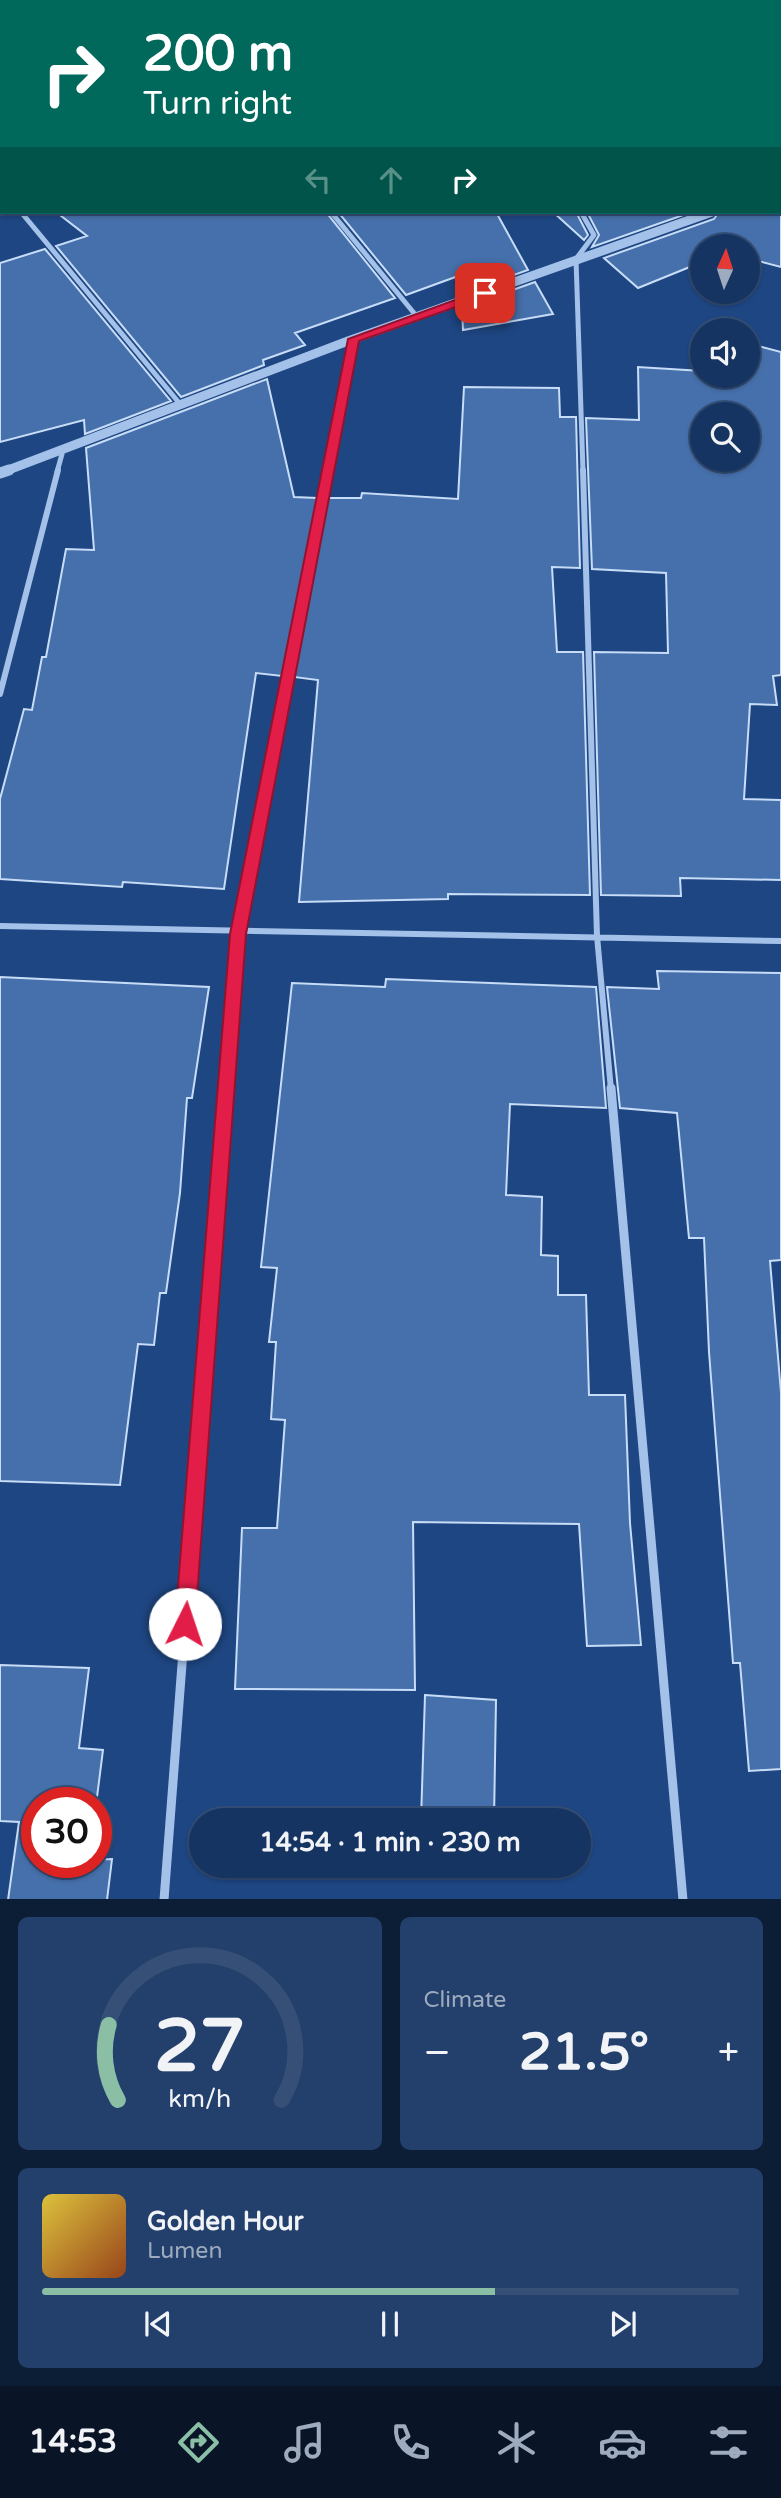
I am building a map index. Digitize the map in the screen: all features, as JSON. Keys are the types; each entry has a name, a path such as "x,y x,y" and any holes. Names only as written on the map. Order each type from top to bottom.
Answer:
{"street":[{"path":"24,214 180,404"},
{"path":"333,214 418,318"},
{"path":"582,214 594,235 576,259 597,936 683,1899"},
{"path":"0,473 62,454 180,404 354,339 706,214"},
{"path":"164,1899 238,934 354,339"},
{"path":"0,694 62,454"},
{"path":"0,926 238,934 597,936 781,941"}],"building":[{"path":"59,214 328,214 395,298 295,333 305,345 263,360 264,365 181,397 56,246 87,236"},
{"path":"340,214 497,214 528,270 462,293 461,275 406,295"},
{"path":"555,214 577,214 588,235 584,240"},
{"path":"588,214 686,214 592,247 599,235"},
{"path":"718,214 781,214 781,267 760,261 760,234 690,234 690,267 638,288 604,258 714,219"},
{"path":"45,249 171,401 85,434 84,420 0,442 0,263"},
{"path":"535,282 553,314 463,330 462,308"},
{"path":"760,346 781,352 781,675 773,676 777,705 750,704 744,799 781,800 781,880 680,878 681,896 601,895 594,652 668,653 666,573 592,569 586,418 639,420 638,367 690,370 690,388 760,388"},
{"path":"267,379 294,497 317,498 282,676 256,673 224,889 123,882 122,887 0,879 0,799 24,709 32,710 42,657 46,657 66,549 94,550 86,448"},
{"path":"464,387 559,388 560,417 576,417 580,568 552,567 557,652 583,652 590,895 448,894 448,899 299,902 318,680 294,677 328,498 361,498 362,493 458,499"},
{"path":"657,971 781,973 781,1260 770,1261 781,1393 781,1769 749,1771 740,1663 733,1663 709,1352 704,1238 689,1238 677,1113 620,1108 607,987 659,989"},
{"path":"0,977 209,987 192,1098 187,1098 180,1193 166,1293 160,1293 154,1345 138,1344 120,1485 0,1481"},
{"path":"386,979 596,987 606,1108 510,1104 506,1195 542,1197 541,1255 558,1256 558,1295 586,1295 589,1395 625,1395 630,1523 641,1645 587,1646 579,1524 413,1522 415,1690 235,1689 242,1528 277,1528 285,1420 271,1419 276,1342 269,1342 277,1268 261,1267 292,983 385,987"},
{"path":"0,1665 89,1668 79,1748 103,1750 98,1787 21,1787 21,1878 110,1878 107,1899 8,1899 19,1822 0,1821"},
{"path":"425,1695 496,1700 494,1808 421,1808"}],"route":[{"path":"185,1624 238,934 354,339 485,293"}]}
